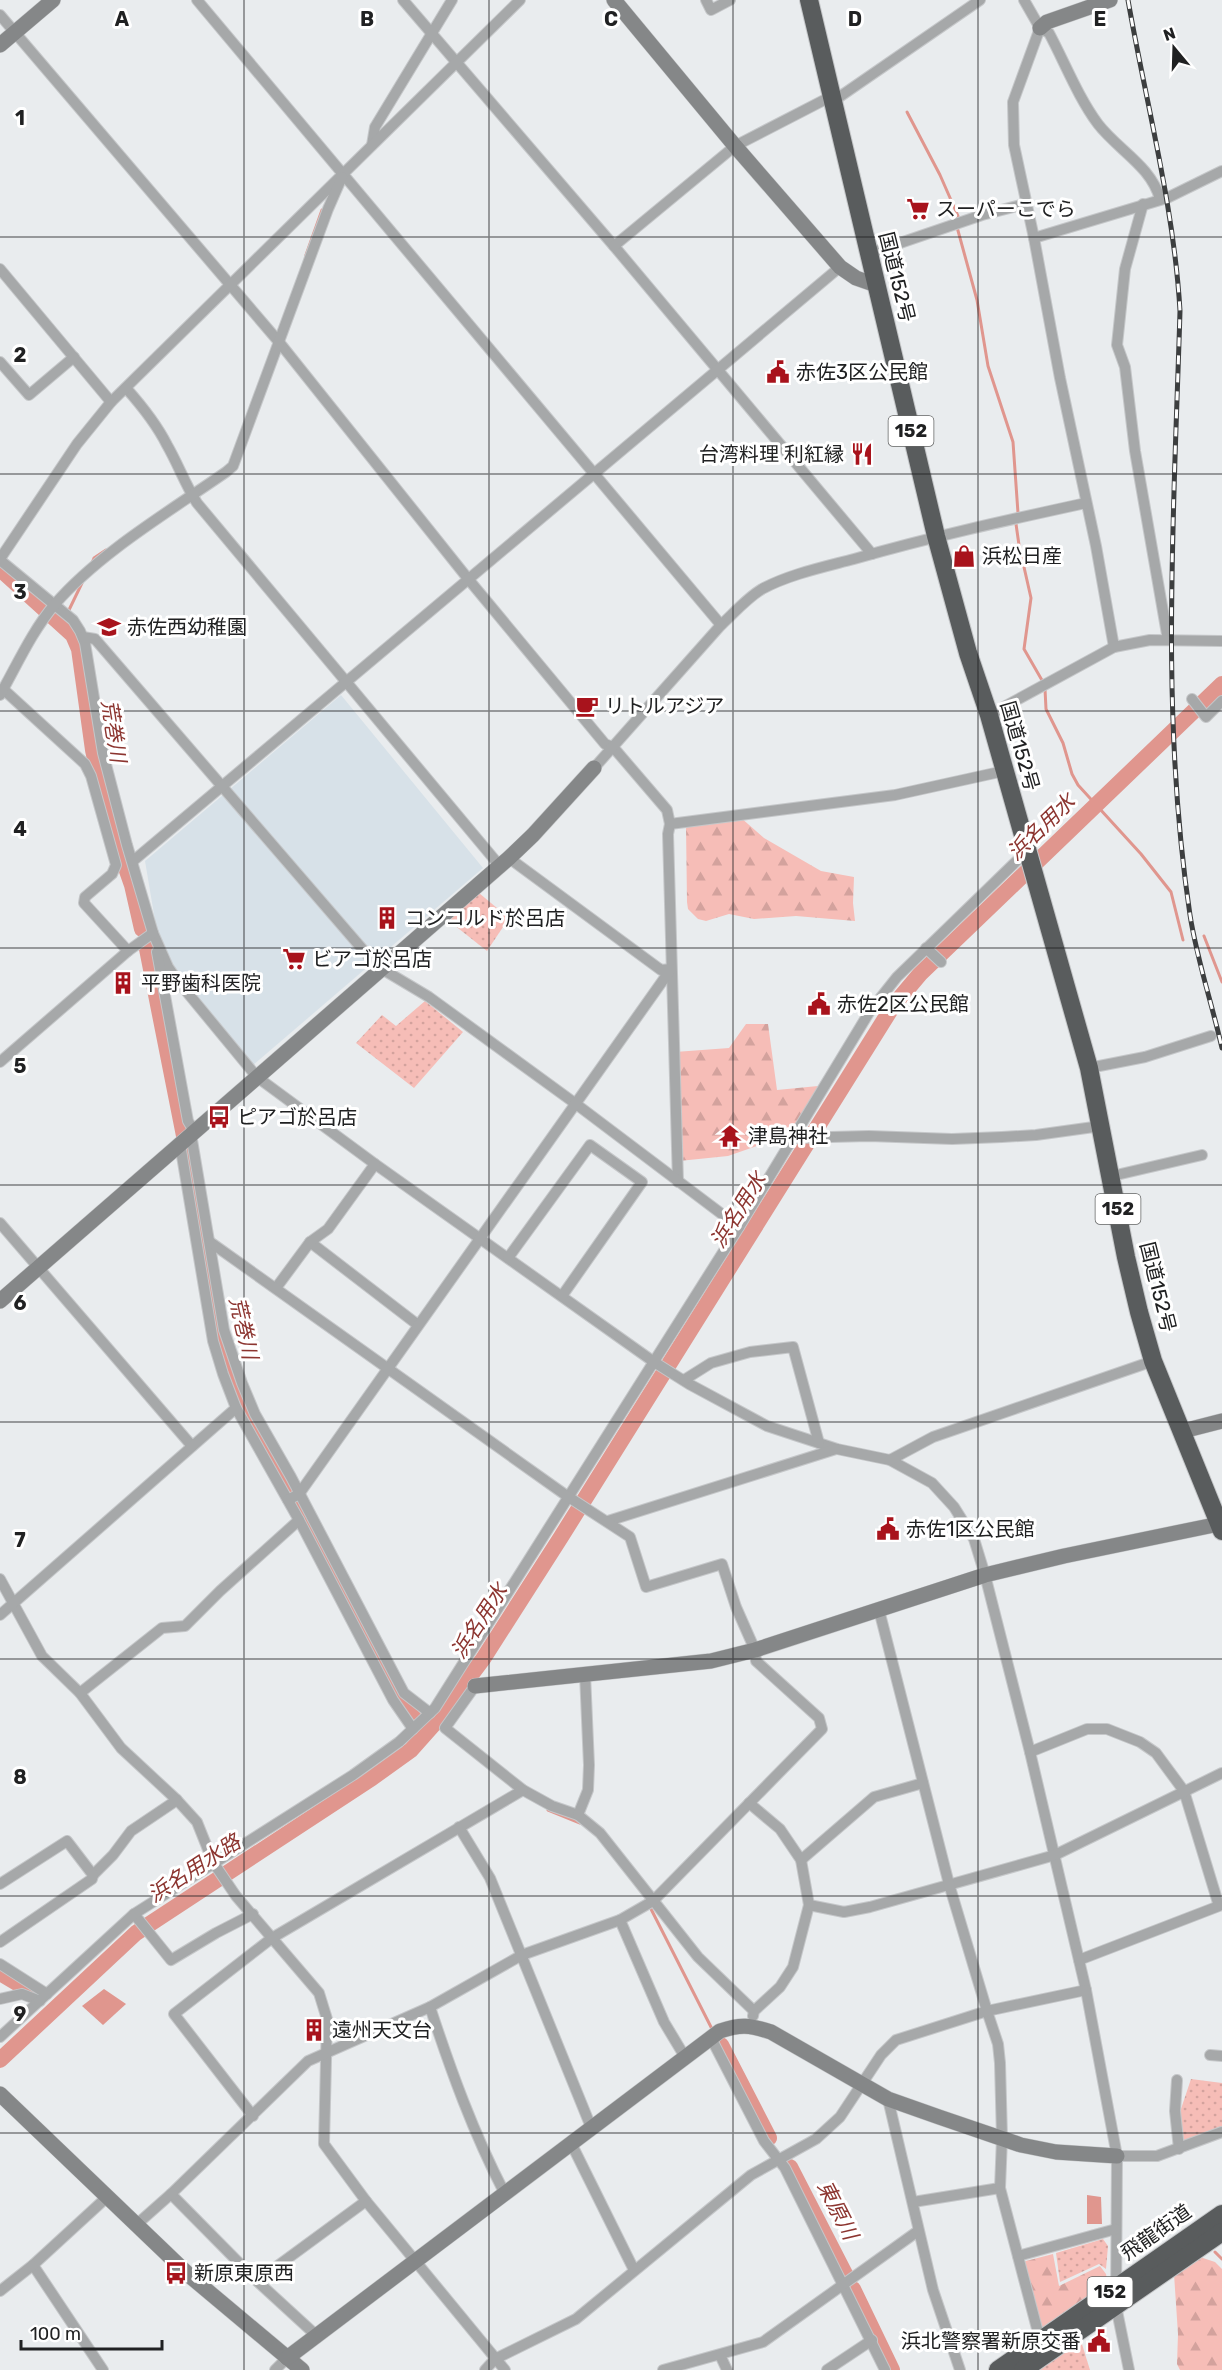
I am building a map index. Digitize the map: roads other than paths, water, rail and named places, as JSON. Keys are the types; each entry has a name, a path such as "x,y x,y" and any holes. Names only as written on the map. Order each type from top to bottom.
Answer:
{"highway":[{"name":"国道152号","path":"808,0 936,537 1089,1068 1112,1176 1126,1257 1153,1361 1221,1528"},
{"name":"飛龍街道","path":"1023,2370 1222,2214"},
{"name":"飛龍街道","path":"998,2370 1040,2340 1222,2232"}],"street":[{"path":"0,45 53,0"},
{"path":"197,0 721,625"},
{"path":"403,0 719,370 872,554"},
{"path":"372,145 375,127 452,0"},
{"path":"520,0 111,402 76,444 0,560 72,620 83,637 103,753 155,938 168,968 257,1077 375,1164 689,1384 767,1426 837,1449 890,1460 932,1483 954,1507 974,1539 1030,1752 1080,1960 1117,2156 1115,2297 1129,2370"},
{"path":"614,0 735,146 840,267 856,278 876,285"},
{"path":"706,0 711,10 730,0"},
{"path":"614,246 735,146 828,98 832,102 980,0"},
{"path":"1024,0 1040,28 1049,33 1086,105 1099,125 1156,185 1160,199"},
{"path":"1110,0 1047,22 1040,28 1011,111 1014,145 1025,204 1034,238 1059,378 1096,546 1114,647"},
{"path":"0,15 279,342 469,580 605,744 613,747 667,810 670,824 668,834 671,969 678,1182"},
{"path":"1034,238 1167,198 1222,171"},
{"path":"128,951 84,903 85,897 112,874 116,865 91,776 79,758 2,692 30,640 54,605 89,569 226,472 237,458 343,173"},
{"path":"868,254 982,215 1025,204"},
{"path":"1143,204 1125,269 1117,345 1125,367 1136,451 1168,640"},
{"path":"133,861 840,267"},
{"path":"0,269 111,402"},
{"path":"0,362 29,395 74,357"},
{"path":"126,388 145,409 167,444 192,496 347,683 504,862 661,970 671,969"},
{"path":"0,1301 533,835 721,625 762,589 795,576 936,537 1086,503"},
{"path":"83,637 95,639 377,966 429,997 739,1227"},
{"path":"989,715 1114,647 1150,640 1222,641"},
{"path":"1192,699 1206,717 1222,701"},
{"path":"670,824 895,795 1004,771"},
{"path":"0,2037 137,1918 215,1864 353,1775 399,1742 430,1713 570,1498 739,1227 798,1138 870,1011 897,977 928,951 1028,855"},
{"path":"0,1044 4,1058 128,951 155,938"},
{"path":"155,938 188,1121 187,1138 213,1341 223,1374 236,1408 292,1497 404,1693 430,1713"},
{"path":"928,951 941,962"},
{"path":"292,1497 482,1239 671,969"},
{"path":"1089,1068 1144,1057 1211,1036"},
{"path":"798,1138 1002,1137 1101,1126"},
{"path":"187,1138 210,1242 224,1330 242,1383 292,1497 299,1520 393,1700 413,1729"},
{"path":"508,1258 590,1145 642,1182 562,1296"},
{"path":"1112,1176 1202,1155"},
{"path":"276,1288 309,1242 328,1229 375,1164"},
{"path":"0,1223 192,1446"},
{"path":"136,2225 253,2116 308,2061 430,2007 522,1955 620,1920 653,1901 822,1729 819,1719 756,1661 755,1650 739,1615 722,1564 646,1587 630,1537 570,1498 210,1242"},
{"path":"309,1242 418,1325"},
{"path":"684,1380 711,1363 750,1352 793,1347 819,1443"},
{"path":"890,1460 933,1437 1153,1361"},
{"path":"0,1615 236,1408"},
{"path":"1183,1431 1222,1421"},
{"path":"608,1521 837,1449"},
{"path":"80,1693 162,1628 185,1626 299,1520"},
{"path":"448,1687 494,1685 711,1661 755,1650 985,1575 1064,1556 1221,1528"},
{"path":"0,1579 42,1656 80,1693 121,1748 177,1800 197,1822 215,1864 227,1883 319,1993 327,2019 324,2144 366,2201 505,2370"},
{"path":"879,1610 949,1884 998,2044 1002,2138 1000,2188 1040,2340"},
{"path":"578,1815 588,1790 585,1674"},
{"path":"475,1686 445,1728 523,1790 552,1806 578,1815 600,1833 698,1957 752,2018 771,2032 888,2099 1021,2145 1056,2152 1157,2156 1222,2132"},
{"path":"1030,1752 1087,1728 1107,1728 1140,1742 1156,1753 1184,1791 1219,1906 1080,1960"},
{"path":"809,1905 844,1912 1055,1855 1222,1773"},
{"path":"801,1860 874,1797 922,1783"},
{"path":"253,2116 174,2014 272,1938 523,1790"},
{"path":"0,1942 92,1879 131,1831 177,1800"},
{"path":"275,2370 287,2358 318,2337 504,2192 720,2031 752,2018 780,1987 793,1967 809,1905 801,1860 780,1829 749,1803"},
{"path":"459,1827 490,1878 591,2127"},
{"path":"0,1884 67,1841 93,1875"},
{"path":"137,1918 171,1960 253,1914"},
{"path":"620,1920 664,2022 685,2057"},
{"path":"0,1964 44,1998"},
{"path":"485,2370 495,2359 576,2319 735,2187 816,2139 840,2117 881,2055 896,2040 987,2011 1086,1990"},
{"path":"0,1999 22,1994 44,1998"},
{"path":"430,2007 460,2096 481,2148 504,2192"},
{"path":"711,2038 764,2141 779,2159 844,2284 885,2370"},
{"path":"1210,2055 1222,2056"},
{"path":"1178,2080 1175,2111 1179,2149"},
{"path":"0,2094 191,2277 302,2370"},
{"path":"888,2099 933,2290 960,2370"},
{"path":"571,2143 634,2270"},
{"path":"913,2202 1000,2188"},
{"path":"171,2193 257,2281 318,2337"},
{"path":"0,2291 33,2265 106,2198"},
{"path":"257,2281 366,2201"},
{"path":"1018,2256 1116,2229"},
{"path":"663,2370 763,2342 918,2231"},
{"path":"33,2265 103,2370"},
{"path":"827,2370 872,2340"},
{"path":"720,2355 727,2370"}],"waterway":[{"path":"907,112 940,175 958,216 957,221"},
{"path":"306,255 322,210"},
{"path":"957,227 977,300 988,366 1013,442 1018,513"},
{"path":"1016,524 1031,598 1024,649 1043,682"},
{"path":"92,563 94,558 106,550"},
{"name":"荒巻川","path":"0,569 73,635 79,649 93,750 107,814 132,885 142,929"},
{"path":"68,612 82,583"},
{"name":"荒巻川","path":"62,624 65,618"},
{"name":"浜名用水","path":"0,2060 136,1933 372,1778 411,1750 435,1723 483,1659 561,1537 893,1006 920,974 1222,684"},
{"path":"1045,689 1046,709 1063,743 1072,774 1078,785 1141,854 1171,892 1183,940"},
{"path":"1204,936 1222,982"},
{"name":"荒巻川","path":"146,944 225,1362 253,1421 369,1640 397,1699 415,1719"},
{"path":"435,1723 443,1730"},
{"path":"548,1810 580,1823"},
{"path":"651,1909 712,2029"},
{"path":"0,1973 39,1996"},
{"name":"東原川","path":"721,2045 769,2138"},
{"name":"東原川","path":"790,2167 845,2274"},
{"path":"1215,2252 1222,2259"},
{"name":"東原川","path":"853,2289 892,2370"}],"railway":[{"path":"1128,0 1166,194 1177,272 1180,311 1171,613 1175,765 1190,915 1222,1048"}],"place":[{"name":"スーパーこでら","path":"918,209"},
{"name":"赤佐3区公民館","path":"778,372"},
{"name":"台湾料理 利紅縁","path":"862,454"},
{"name":"浜松日産","path":"964,556"},
{"name":"赤佐西幼稚園","path":"109,627"},
{"name":"リトルアジア","path":"587,706"},
{"name":"コンコルド於呂店","path":"387,918"},
{"name":"ビアゴ於呂店","path":"294,959"},
{"name":"平野歯科医院","path":"123,983"},
{"name":"赤佐2区公民館","path":"819,1004"},
{"name":"ピアゴ於呂店","path":"219,1117"},
{"name":"津島神社","path":"730,1136"},
{"name":"赤佐1区公民館","path":"888,1529"},
{"name":"遠州天文台","path":"314,2030"},
{"name":"新原東原西","path":"176,2273"},
{"name":"浜北警察署新原交番","path":"1099,2341"}],"water label":[{"name":"浜名用水路","path":"194,1868"}]}
